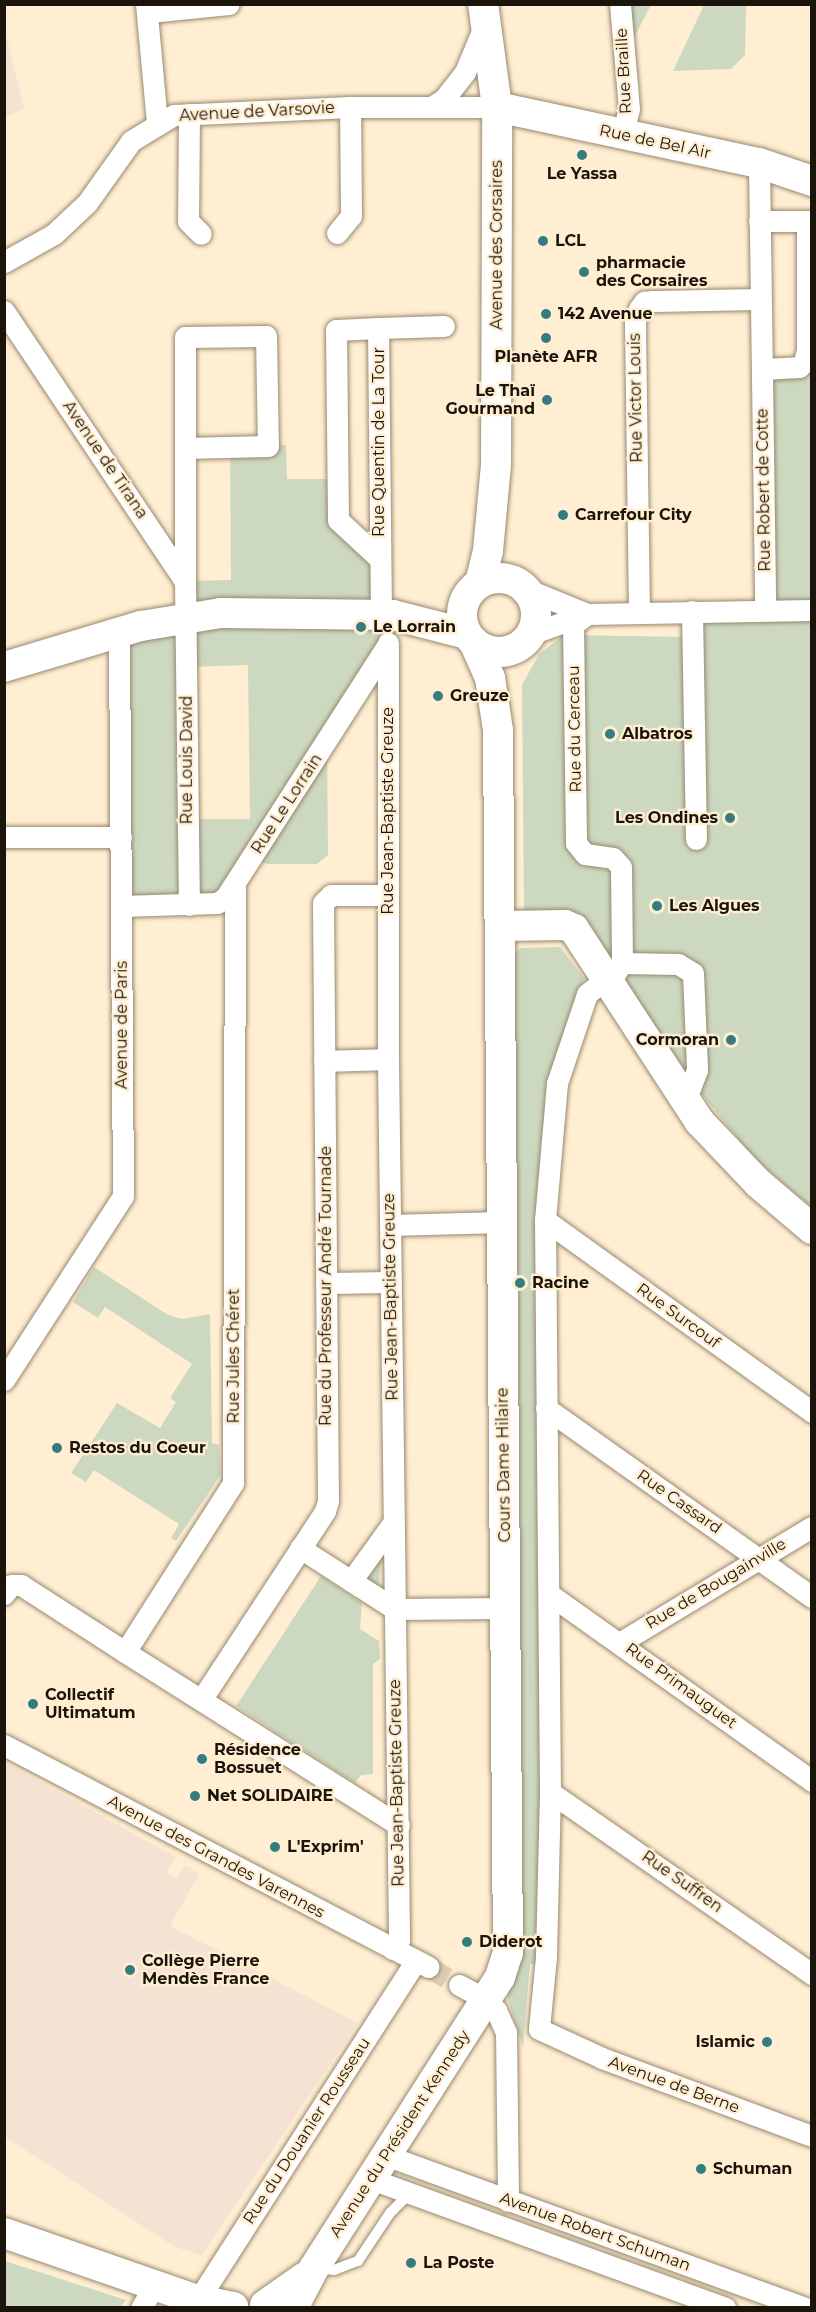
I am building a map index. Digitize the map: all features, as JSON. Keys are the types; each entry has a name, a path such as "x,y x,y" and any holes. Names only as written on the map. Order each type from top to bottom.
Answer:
{"street":[{"path":"157,122 147,8 229,4"},
{"name":"Rue Braille","path":"620,4 629,109 622,136"},
{"path":"433,106 449,94 465,72 484,14"},
{"name":"Avenue des Corsaires","path":"484,14 497,108 496,487 503,553 522,586"},
{"path":"337,233 351,216 350,107"},
{"name":"Avenue de Varsovie","path":"4,262 54,234 87,203 131,141 157,122 189,114 350,107 497,108"},
{"name":"Rue de Bel Air","path":"497,108 759,163 812,181"},
{"path":"189,114 188,221 201,234"},
{"name":"Rue Robert de Cotte","path":"759,163 765,610"},
{"path":"759,221 809,221 807,350 804,362 799,367 763,369"},
{"name":"Rue Victor Louis","path":"639,612 635,321 639,309 644,303 653,301 760,299"},
{"name":"Avenue de Tirana","path":"4,311 185,581"},
{"path":"378,328 444,326"},
{"name":"Rue Quentin de La Tour","path":"380,559 338,520 336,330 378,328 380,559 387,624"},
{"path":"185,448 268,446 266,336 185,337 185,448 185,581 186,616"},
{"name":"Avenue des Corsaires","path":"474,588 496,487"},
{"path":"387,624 496,577 587,614"},
{"path":"498,730 506,677 512,658 526,639 535,606 522,586"},
{"path":"474,588 461,614 490,678 498,730 502,926 565,925 574,929 612,975 681,1095 715,1141 812,1229"},
{"path":"4,667 186,616 248,612 387,624 470,638 503,652 526,639 587,614 812,610"},
{"path":"692,611 696,839"},
{"name":"Rue du Cerceau","path":"587,614 573,625 579,851 613,858 621,867 612,975"},
{"name":"Rue Louis David","path":"186,616 189,905"},
{"name":"Rue Le Lorrain","path":"121,906 217,903 235,884 387,624"},
{"name":"Rue Jean-Baptiste Greuze","path":"387,624 390,1282 399,1825 399,1940 392,1949"},
{"name":"Avenue de Paris","path":"4,1380 123,1196 119,634"},
{"path":"4,837 121,837"},
{"name":"Rue Jules Chéret","path":"125,1652 233,1483 235,884"},
{"name":"Rue du Professeur André Tournade","path":"201,1700 328,1501 324,899 332,895 388,895"},
{"name":"Cours Dame Hilaire","path":"485,1999 500,1977 508,1953 502,926"},
{"path":"550,1792 545,1220 557,1083 587,994 612,975 678,964 693,973 697,1070 690,1088 681,1095"},
{"path":"324,1061 388,1059"},
{"name":"Rue Surcouf","path":"545,1220 812,1412"},
{"path":"390,1225 502,1222"},
{"path":"326,1283 390,1282"},
{"name":"Rue Cassard","path":"546,1408 812,1597"},
{"path":"351,1581 393,1523"},
{"name":"Rue de Bougainville","path":"621,1642 757,1558 812,1527"},
{"path":"300,1548 395,1609 506,1608"},
{"path":"4,1594 10,1585 21,1585 399,1825"},
{"name":"Rue Primauguet","path":"549,1594 621,1642 812,1781"},
{"name":"Avenue des Grandes Varennes","path":"4,1745 422,1964"},
{"name":"Rue Suffren","path":"550,1792 812,1974"},
{"name":"Avenue de Berne","path":"550,1792 547,1946 539,2029 602,2058 812,2136"},
{"name":"Rue du Douanier Rousseau","path":"218,2305 422,1964"},
{"path":"459,1985 485,1999 506,2032 509,2056 508,2201"},
{"name":"Avenue du Président Kennedy","path":"276,2307 314,2268 485,1999"},
{"name":"Avenue Robert Schuman","path":"378,2167 410,2193 725,2307"},
{"name":"Avenue Robert Schuman","path":"378,2167 508,2201 805,2307"},
{"path":"4,2234 148,2296 218,2305 249,2300 276,2307"}],"lane":[{"path":"314,2268 334,2270 358,2260 390,2213 410,2193"}],"shaded area":[{"path":"4,26 24,108 5,118 4,118"},
{"name":"Collège Pierre Mendès France","path":"4,1762 176,1857 166,1872 176,1879 186,1865 199,1874 170,1926 358,2023 202,2255 175,2247 5,2137"}],"green space":[{"path":"620,5 651,5 625,55"},
{"path":"704,5 746,5 745,55 731,69 673,71"},
{"path":"811,247 811,1207 752,1156 666,1050 591,926 583,920 524,911 522,685 539,654 564,635 692,637 692,622 763,622 763,369 799,367"},
{"path":"286,445 287,479 337,479 338,520 380,559 393,630 327,744 328,855 317,864 267,864 251,858 225,898 121,906 119,634 186,616 185,581 231,580 230,447","holes":["248,665 250,819 188,819 187,667"]},
{"path":"560,947 584,978 548,1089 544,1913 537,1964 530,1964 523,2047 508,2000 514,954 520,948"},
{"path":"94,1267 168,1315 182,1319 210,1314 212,1443 219,1445 220,1476 176,1541 171,1538 179,1524 94,1470 86,1482 71,1473 117,1403 160,1428 176,1402 170,1398 192,1364 105,1307 98,1318 73,1302"},
{"path":"376,1558 381,1561 378,1589 363,1580"},
{"path":"321,1576 362,1603 360,1629 379,1641 380,1659 373,1664 373,1774 361,1775 355,1783 236,1706"},
{"path":"5,2261 126,2300 121,2307 5,2307"}],"tunnel":[{"path":"429,1967 459,1985"}],"place":[{"name":"Le Yassa","path":"582,155"},
{"name":"LCL","path":"543,241"},
{"name":"pharmacie des Corsaires","path":"584,272"},
{"name":"142 Avenue","path":"546,314"},
{"name":"Planète AFR","path":"546,338"},
{"name":"Le Thaï Gourmand","path":"547,400"},
{"name":"Carrefour City","path":"563,515"},
{"name":"Le Lorrain","path":"361,627"},
{"name":"Greuze","path":"438,696"},
{"name":"Albatros","path":"610,734"},
{"name":"Les Ondines","path":"730,818"},
{"name":"Les Algues","path":"657,906"},
{"name":"Cormoran","path":"731,1040"},
{"name":"Racine","path":"520,1283"},
{"name":"Restos du Coeur","path":"57,1448"},
{"name":"Collectif Ultimatum","path":"33,1704"},
{"name":"Résidence Bossuet","path":"202,1759"},
{"name":"Net SOLIDAIRE","path":"195,1796"},
{"name":"L'Exprim'","path":"275,1847"},
{"name":"Diderot","path":"467,1942"},
{"name":"Collège Pierre Mendès France","path":"130,1970"},
{"name":"Islamic","path":"767,2042"},
{"name":"Schuman","path":"701,2169"},
{"name":"La Poste","path":"411,2263"}]}
